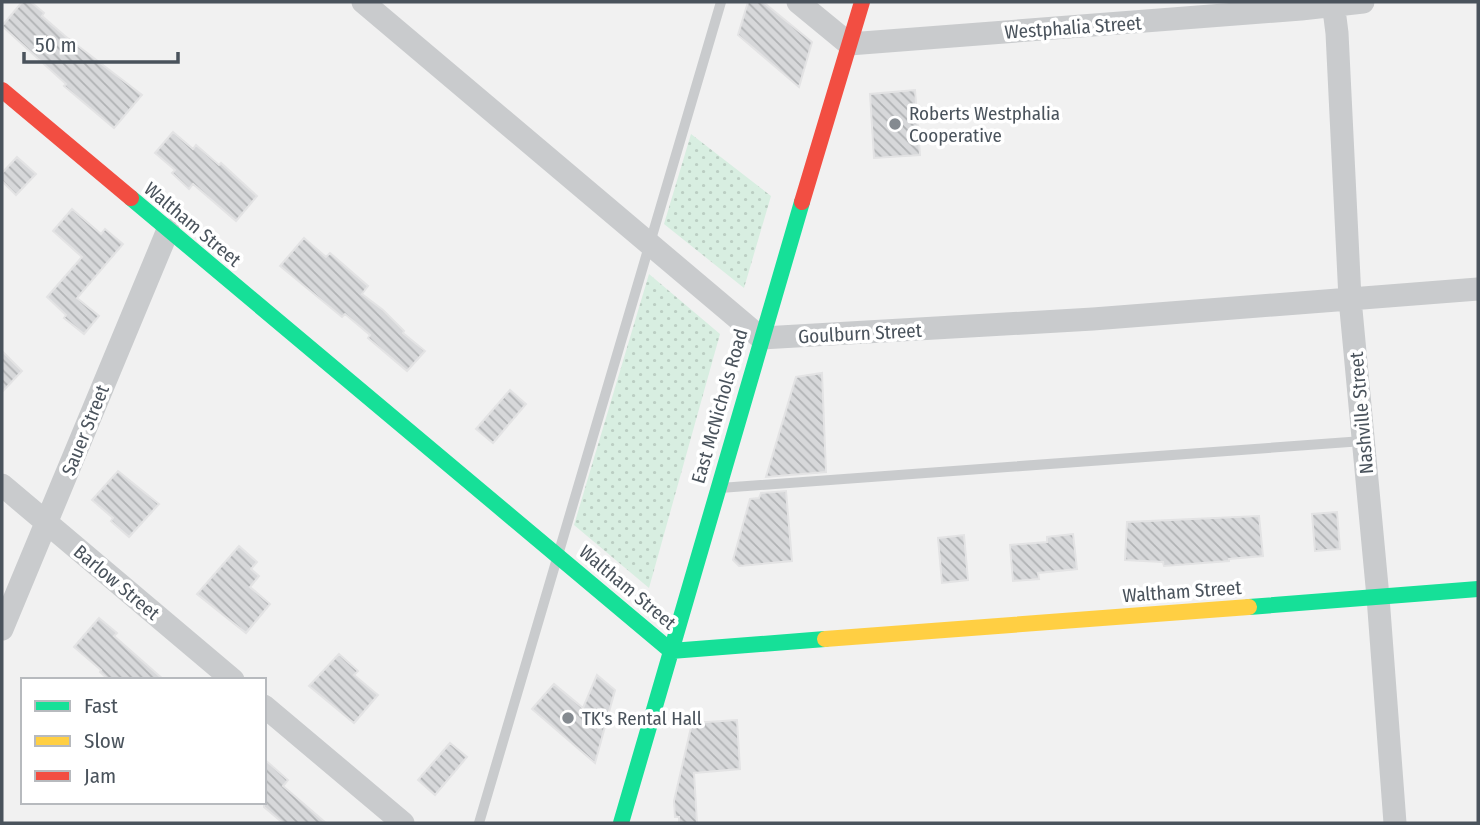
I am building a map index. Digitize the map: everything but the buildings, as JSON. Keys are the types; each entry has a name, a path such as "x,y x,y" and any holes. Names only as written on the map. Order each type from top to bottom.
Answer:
{"street":[{"path":"363,2 761,338"},
{"path":"798,2 849,44"},
{"name":"East McNichols Road","path":"621,823 761,338 862,2"},
{"name":"Westphalia Street","path":"849,44 1363,2"},
{"name":"Nashville Street","path":"1334,4 1350,299 1378,597 1395,823"},
{"name":"Waltham Street","path":"2,90 671,651 1478,589"},
{"name":"Sauer Street","path":"2,629 168,230"},
{"name":"Goulburn Street","path":"761,338 1093,319 1478,289"},
{"name":"Barlow Street","path":"2,485 231,678"},
{"path":"266,708 403,823"}],"lane":[{"path":"479,823 720,2"},
{"path":"718,488 1363,441"}],"green space":[{"path":"691,134 771,196 744,288 664,224"},
{"path":"649,274 720,334 649,588 574,525"}],"traffic: fast":[{"path":"131,198 671,651 825,639"},
{"path":"621,823 802,202"},
{"path":"1249,607 1478,589"}],"traffic: slow":[{"path":"825,639 1249,607"}],"traffic: jam":[{"path":"802,202 862,2"},
{"path":"2,90 131,198"}],"place":[{"name":"Roberts Westphalia Cooperative","path":"895,124"},
{"name":"TK's Rental Hall","path":"568,718"}]}
